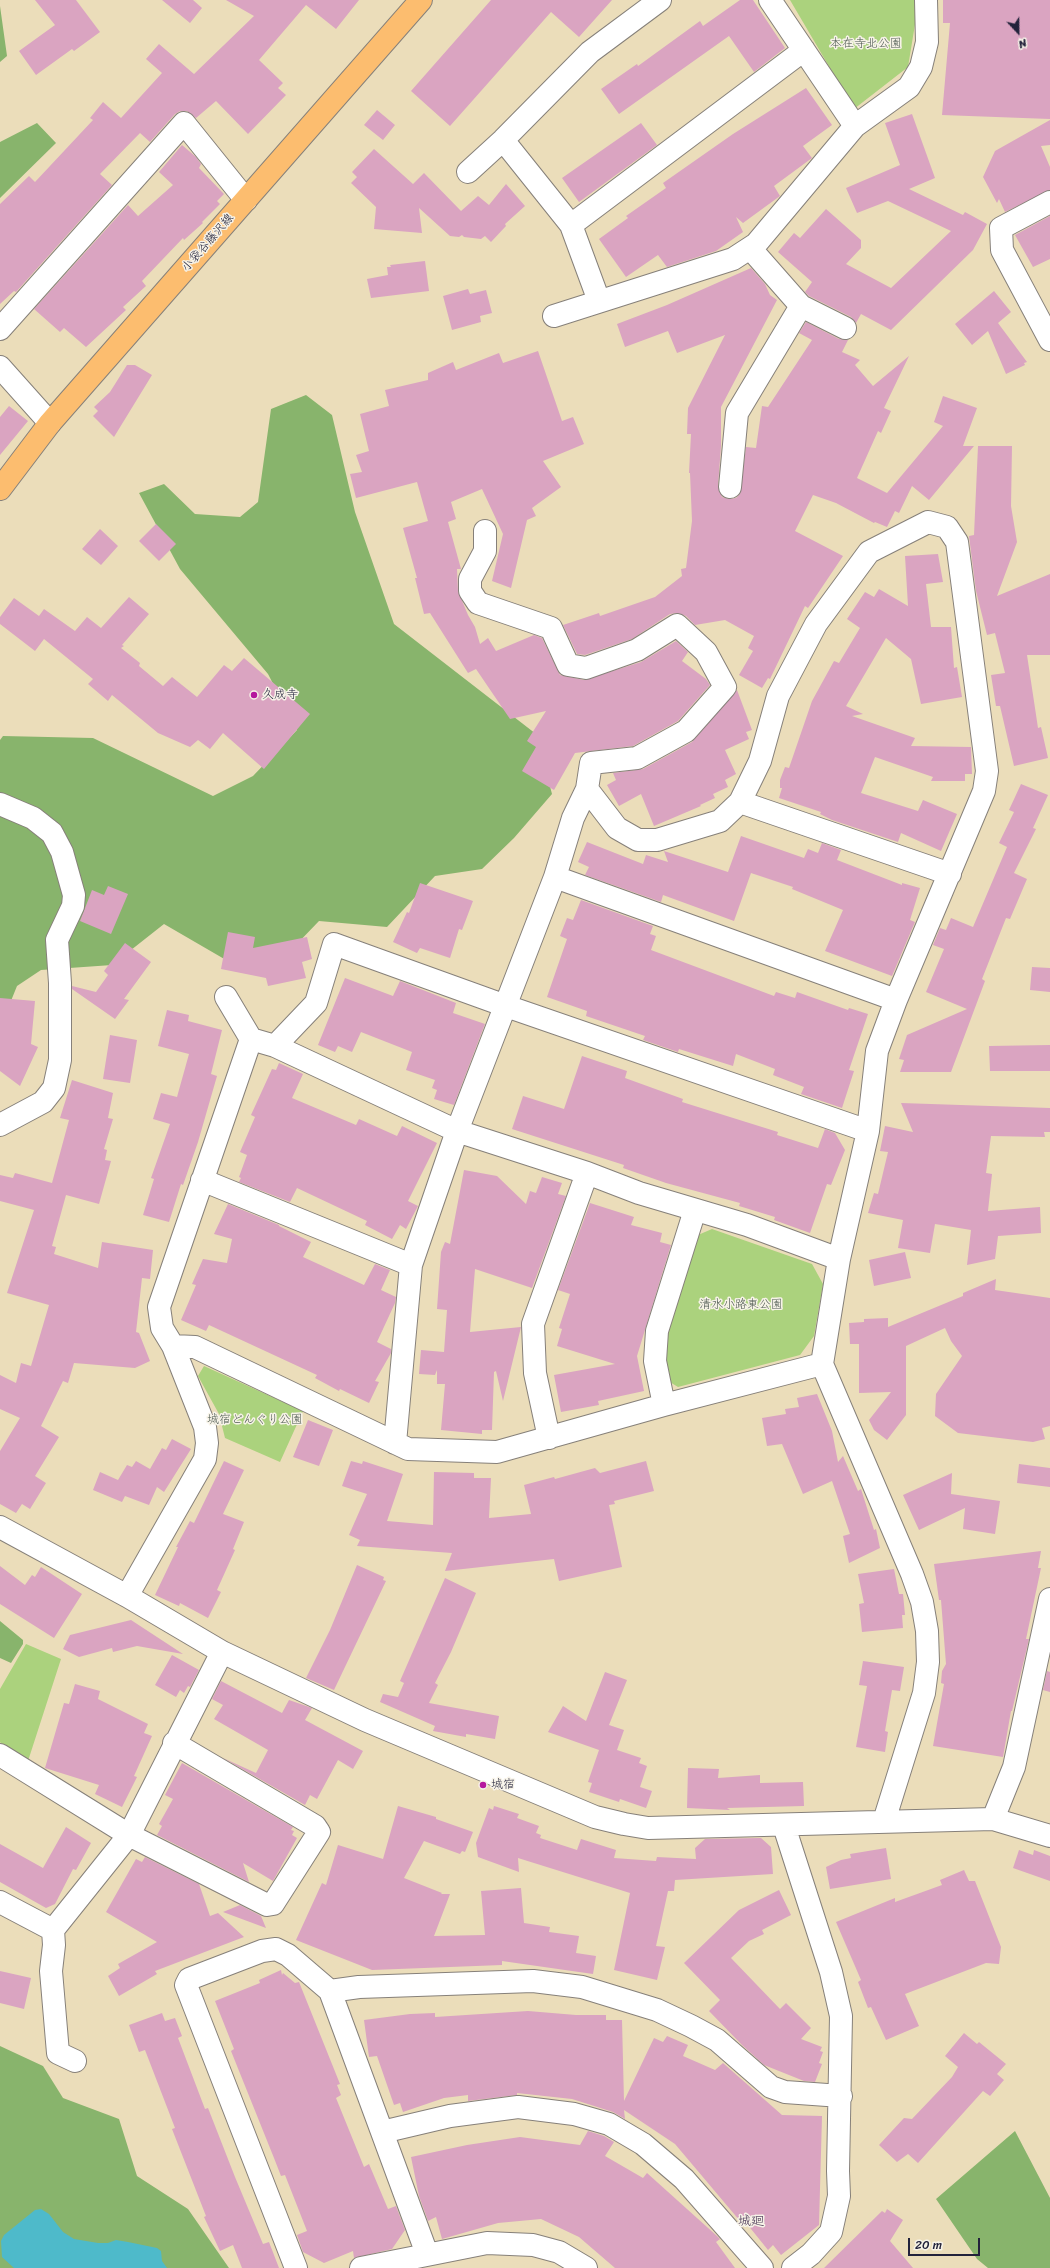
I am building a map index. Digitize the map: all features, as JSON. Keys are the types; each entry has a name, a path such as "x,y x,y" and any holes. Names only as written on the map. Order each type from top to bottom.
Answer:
{"main road":[{"name":"小袋谷藤沢線","path":"0,489 50,423 421,0"}],"street":[{"path":"468,172 590,52 660,0"},
{"path":"770,0 855,126"},
{"path":"554,316 733,259 756,244 855,126 908,87 922,68 927,42 926,0"},
{"path":"571,225 804,50"},
{"path":"0,329 184,123 246,200"},
{"path":"502,140 571,225 598,301"},
{"path":"1050,202 1001,228 1002,250 1050,340"},
{"path":"750,248 801,306 845,328"},
{"path":"730,487 737,413 801,306"},
{"path":"0,367 50,423"},
{"path":"587,789 617,828 638,840 657,840 720,821 740,802 760,761 781,690 816,624 869,552 928,522 947,528 957,542 987,771 984,791 896,1000 877,1051 868,1131 839,1259 822,1364 912,1574 922,1602 927,1632 928,1662 924,1694 884,1821"},
{"path":"395,1443 410,1265 457,1131 555,877 574,818 587,789 591,763 637,758 686,731 725,686 706,652 677,625 637,650 586,668 568,665 552,628 478,603 470,590 470,579 485,551 485,531"},
{"path":"740,802 950,874"},
{"path":"0,804 33,818 52,833 62,852 74,895 73,906 57,940 60,983 60,1060 54,1088 43,1102 0,1125"},
{"path":"555,877 896,1000"},
{"path":"275,1046 316,1002 334,944 506,1006 868,1131"},
{"path":"226,997 251,1039 275,1046 457,1131 587,1173 639,1193 747,1225 839,1259"},
{"path":"127,1596 205,1459 207,1443 205,1427 173,1346 162,1328 159,1307 251,1039"},
{"path":"549,1438 534,1373 533,1324 587,1173"},
{"path":"202,1180 410,1265"},
{"path":"664,1405 655,1361 657,1331 695,1210"},
{"path":"173,1346 195,1347 408,1450 497,1452 664,1405 822,1364"},
{"path":"0,1527 127,1596 222,1652 365,1720 595,1817 648,1828 784,1826 884,1821 992,1819 1049,1835"},
{"path":"992,1819 1014,1767 1050,1599"},
{"path":"75,2061 58,2053 51,1971 54,1945 53,1930 129,1835 174,1743 222,1652"},
{"path":"0,1755 129,1835 267,1905 273,1904 319,1832 315,1826 174,1743"},
{"path":"784,1826 831,1972 841,2016 841,2096 838,2172 839,2196 832,2232 811,2254 792,2268"},
{"path":"0,1902 53,1930"},
{"path":"296,2268 186,1985 190,1979 262,1950 276,1949 288,1955 330,1991 427,2254"},
{"path":"330,1991 367,1987 533,1982 582,1986 657,2010 691,2026 717,2040 771,2086 785,2092 841,2096"},
{"path":"382,2132 450,2116 518,2107 574,2114 609,2124 643,2144 684,2179 762,2268"},
{"path":"361,2268 487,2243 533,2245 559,2252 586,2268"}],"green space":[{"name":"本在寺北公園","path":"790,0 919,0 908,67 854,109"},
{"path":"0,6 7,56 0,62"},
{"path":"37,123 56,143 0,198 0,142"},
{"path":"306,395 332,415 355,512 394,624 536,734 552,794 514,838 482,869 435,876 387,927 319,921 268,974 226,960 164,924 112,965 41,970 17,986 0,1028 0,740 3,736 93,738 213,796 253,776 297,730 268,674 180,569 139,493 164,484 195,514 240,517 258,502 271,409"},
{"name":"清水小路東公園","path":"712,1229 812,1264 823,1284 814,1336 800,1355 678,1387 665,1379 663,1343 698,1235"},
{"name":"城宿どんぐり公園","path":"204,1366 303,1411 280,1462 225,1438 219,1414 198,1376"},
{"path":"0,1621 23,1640 23,1644 11,1663 0,1658"},
{"path":"26,1644 61,1659 28,1761 5,1749 0,1742 0,1689"},
{"path":"0,2046 43,2066 63,2098 119,2119 137,2176 188,2209 229,2268 0,2268"},
{"path":"1015,2131 1050,2198 1050,2268 988,2268 977,2259 936,2199"}],"water":[{"path":"41,2209 49,2214 63,2232 74,2239 98,2243 108,2243 116,2240 157,2248 161,2251 162,2261 167,2268 14,2268 2,2257 1,2241 4,2235 35,2210"}],"building":[{"path":"35,0 76,0 100,32 74,51 72,49 36,75 19,51 55,25"},
{"path":"162,0 193,0 202,8 190,23"},
{"path":"226,0 359,0 336,29 306,5 259,60 283,83 278,88 286,95 248,134 216,101 196,118 187,111 180,111 175,114 150,142 140,133 100,174 112,185 16,292 14,291 0,304 0,204 29,176 35,182 93,120 90,118 103,102 121,118 162,73 146,59 159,44 194,74 254,16"},
{"path":"491,0 612,0 579,37 551,12 450,126 411,91"},
{"path":"740,0 753,0 785,48 754,72 729,36 619,114 601,89 637,64 638,66 700,21 703,26"},
{"path":"943,0 1050,0 1050,119 942,115 950,23 943,23"},
{"path":"806,88 832,125 803,146 812,158 774,186 780,196 743,223 736,217 743,232 716,251 667,267 658,255 626,277 599,239 628,218 626,216 666,188 663,183 733,134"},
{"path":"377,110 395,125 383,140 364,125"},
{"path":"912,114 935,178 909,189 963,215 965,212 987,224 973,250 891,330 861,314 856,323 851,317 809,296 805,292 812,282 778,252 794,233 800,238 826,209 861,240 861,248 846,264 891,288 951,231 888,201 857,213 846,188 900,165 885,123"},
{"path":"1050,120 1050,145 1041,146 1050,167 1050,190 1005,212 999,199 997,203 983,177 995,151"},
{"path":"641,123 657,145 579,202 562,178"},
{"path":"182,145 196,157 201,164 199,168 224,194 217,201 220,204 202,222 203,223 184,240 183,238 142,281 146,286 123,307 126,310 86,347 64,328 60,332 34,309 128,205 138,216 173,185 159,172"},
{"path":"374,149 413,184 424,173 461,211 478,196 489,205 506,184 525,206 505,224 506,226 491,242 485,236 481,239 464,237 462,235 459,237 450,236 419,208 422,233 374,229 376,207 351,183 357,177 352,172"},
{"path":"1050,216 1050,259 1033,267 1015,235"},
{"path":"425,261 429,291 371,298 367,279 388,275 387,267 391,267 390,265"},
{"path":"751,268 765,284 770,295 777,300 721,407 721,446 718,486 722,497 729,499 736,498 740,494 746,447 756,448 762,406 768,407 812,340 799,333 806,322 839,339 848,340 842,352 860,360 855,365 873,386 909,356 884,408 891,411 881,433 878,431 857,478 887,493 943,426 934,422 943,396 977,408 963,446 974,446 929,500 912,486 899,513 895,511 887,527 875,522 874,523 836,503 813,495 795,531 843,556 808,608 805,606 770,679 768,678 762,688 739,675 753,651 748,648 754,636 725,620 695,625 686,616 678,613 670,614 632,639 585,655 577,654 563,625 599,613 600,616 655,597 682,576 681,569 686,568 692,521 689,473 691,434 687,434 688,408 725,335 677,353 668,331 625,347 617,324 667,305"},
{"path":"468,289 470,294 486,290 492,313 480,316 481,322 452,330 443,296"},
{"path":"994,291 1011,312 998,323 1027,362 1024,363 1025,365 1006,374 988,331 972,345 955,324"},
{"path":"538,351 562,421 573,417 584,444 543,461 561,487 532,508 536,516 527,520 511,588 492,581 503,534 482,489 451,502 456,519 448,522 461,569 457,569 458,591 468,615 475,627 480,644 488,638 496,651 534,635 542,638 560,675 584,680 641,662 676,641 688,652 682,661 706,679 710,685 678,721 633,746 575,753 554,790 522,771 536,747 527,741 546,711 510,719 476,669 468,673 430,613 424,614 415,578 417,578 403,528 428,521 417,482 356,498 350,474 362,472 356,455 369,451 360,414 389,406 385,390 428,380 428,373 453,362 456,370 499,353 503,363"},
{"path":"127,365 135,365 152,375 114,437 93,416 98,411 94,407 110,392"},
{"path":"9,406 28,421 0,455 0,417"},
{"path":"978,446 1012,446 1011,506 1017,542 997,596 1050,574 1050,655 1027,655 1038,728 1041,727 1048,758 1014,766 1000,706 996,706 991,675 1005,673 995,633 987,635 976,591 969,536 974,535"},
{"path":"156,524 176,544 159,561 139,541"},
{"path":"100,529 118,546 101,565 82,549"},
{"path":"938,554 943,582 926,584 931,627 951,627 954,668 957,667 962,697 921,704 911,659 886,638 846,706 863,714 852,716 915,738 911,746 971,747 972,774 965,774 965,781 931,781 933,777 875,757 861,793 918,811 923,800 957,814 941,851 901,833 898,842 832,820 820,814 821,812 779,798 782,788 780,788 780,780 785,767 789,768 812,701 834,661 839,663 860,628 847,619 865,592 874,597 879,589 908,606 905,556"},
{"path":"129,597 149,614 121,648 140,663 139,666 163,686 172,677 197,697 224,665 232,671 244,658 310,714 264,769 223,733 210,749 198,740 190,747 158,733 112,695 108,701 88,684 93,679 44,639 35,651 0,624 0,617 14,598 39,616 44,609 75,631 87,617 101,628"},
{"path":"737,690 752,730 746,732 749,739 725,750 736,774 725,780 728,787 713,794 715,798 700,805 701,806 654,826 641,794 619,806 607,785 616,780 613,773 643,769 692,742"},
{"path":"1021,784 1048,795 1033,828 1036,829 1014,873 1027,879 1010,919 1006,918 982,979 985,981 951,1072 900,1072 904,1060 899,1059 907,1035 967,1009 926,992 944,949 933,945 940,928 946,930 951,918 973,927 1007,847 999,843 1014,812 1009,810"},
{"path":"741,836 804,858 808,849 818,853 822,843 841,850 837,860 902,885 902,883 920,888 910,920 915,922 892,976 825,951 843,910 792,889 793,887 751,873 734,921 663,895 661,902 585,875 589,867 578,862 587,842 643,864 646,855 668,862 664,851 728,872"},
{"path":"420,883 473,901 462,930 459,929 450,958 420,948 417,953 393,942 407,912 409,913"},
{"path":"108,886 128,894 111,934 80,921 92,890 104,895"},
{"path":"581,900 653,926 650,934 656,936 651,950 774,996 776,992 795,998 797,992 848,1010 849,1008 868,1014 849,1070 854,1071 842,1108 801,1094 804,1087 773,1075 775,1069 736,1054 733,1066 679,1049 678,1052 643,1040 645,1036 586,1016 587,1011 547,997 567,939 560,936 567,918 573,920"},
{"path":"228,932 255,937 253,948 307,937 312,959 302,962 306,978 268,986 266,978 221,969"},
{"path":"125,943 151,962 124,999 129,1000 115,1019 72,989 72,986 96,992 108,975 104,971"},
{"path":"1032,967 1050,968 1050,992 1030,990"},
{"path":"345,978 393,996 400,981 456,1003 453,1013 485,1024 454,1105 434,1099 437,1090 432,1088 435,1080 406,1070 412,1052 361,1032 352,1052 338,1046 335,1052 318,1045"},
{"path":"0,998 35,1001 31,1044 38,1047 20,1086 0,1071"},
{"path":"167,1010 189,1015 188,1021 222,1030 211,1074 217,1076 198,1142 183,1185 181,1184 169,1222 143,1215 154,1179 151,1178 170,1124 153,1119 161,1093 177,1097 189,1054 158,1046"},
{"path":"110,1035 137,1040 130,1083 103,1079"},
{"path":"1050,1045 1050,1071 990,1071 989,1046"},
{"path":"582,1056 627,1071 625,1078 683,1099 682,1102 778,1132 777,1135 818,1148 825,1129 835,1133 845,1150 831,1185 827,1184 810,1233 774,1220 775,1217 739,1206 740,1203 666,1183 623,1168 624,1165 512,1129 523,1096 564,1109"},
{"path":"279,1063 303,1074 292,1098 356,1125 359,1119 397,1136 402,1126 437,1143 408,1201 418,1206 406,1229 400,1225 392,1239 365,1225 367,1221 297,1188 290,1202 239,1182 241,1178 239,1177 247,1155 240,1152 255,1117 251,1115 272,1069 276,1070"},
{"path":"72,1080 113,1093 108,1118 113,1119 104,1149 107,1150 105,1160 111,1161 99,1204 66,1195 52,1246 56,1247 54,1254 98,1268 102,1242 153,1250 150,1279 142,1278 136,1332 139,1333 150,1361 135,1368 74,1363 68,1383 63,1381 41,1426 59,1437 35,1476 46,1483 30,1509 22,1504 16,1513 0,1504 0,1451 20,1418 0,1409 0,1375 16,1383 21,1363 31,1366 49,1305 7,1293 34,1210 0,1201 0,1175 13,1178 15,1173 52,1183 69,1120 60,1118"},
{"path":"901,1103 1050,1108 1050,1132 1044,1132 1045,1137 991,1136 986,1173 992,1174 988,1211 1040,1207 1041,1233 998,1236 995,1259 967,1265 971,1230 935,1224 930,1253 898,1248 903,1220 868,1213 874,1193 878,1194 888,1152 880,1151 885,1126 913,1132"},
{"path":"464,1170 497,1176 526,1204 530,1191 536,1193 542,1177 562,1183 558,1194 566,1196 532,1288 475,1269 470,1332 521,1327 503,1401 496,1371 494,1372 492,1430 482,1430 482,1434 441,1430 445,1384 437,1384 437,1370 435,1375 419,1374 421,1350 444,1352 447,1310 437,1309 441,1252 445,1242 450,1244"},
{"path":"590,1203 634,1217 631,1225 662,1233 660,1242 671,1245 637,1356 644,1391 598,1401 599,1405 561,1412 554,1375 615,1364 557,1346 562,1329 559,1328 570,1294 558,1290"},
{"path":"228,1204 279,1225 311,1242 303,1257 364,1285 375,1264 390,1270 381,1290 396,1297 395,1303 377,1342 391,1349 391,1353 375,1381 379,1382 369,1403 340,1389 339,1391 315,1378 317,1375 209,1325 206,1331 181,1320 196,1285 192,1284 203,1259 227,1263 232,1239 214,1234"},
{"path":"905,1252 911,1278 874,1286 869,1260"},
{"path":"996,1279 995,1290 1050,1298 1050,1426 1042,1428 1045,1439 1033,1442 958,1433 935,1416 936,1394 962,1356 951,1341 945,1328 906,1346 906,1415 887,1440 874,1430 869,1420 891,1392 859,1393 859,1344 850,1344 849,1323 864,1322 864,1319 888,1318 888,1327 963,1296 963,1293"},
{"path":"817,1394 832,1431 838,1462 843,1456 858,1491 861,1489 874,1530 876,1529 880,1548 849,1563 843,1536 850,1534 832,1481 803,1494 782,1444 767,1446 762,1418 786,1414 785,1409 799,1407 797,1398"},
{"path":"308,1420 333,1430 319,1466 293,1457"},
{"path":"172,1439 191,1449 164,1492 157,1487 149,1505 125,1496 122,1502 93,1490 100,1472 118,1480 127,1465 132,1467 136,1461 150,1469 162,1448 166,1450"},
{"path":"224,1461 244,1470 223,1514 244,1522 233,1549 235,1550 217,1590 221,1592 208,1618 180,1603 179,1606 155,1595 178,1547 176,1547 190,1521 194,1523"},
{"path":"351,1461 362,1464 363,1461 403,1474 387,1521 433,1525 434,1472 474,1473 474,1478 491,1478 489,1518 531,1514 524,1485 554,1477 555,1479 595,1468 600,1473 646,1461 654,1491 614,1501 615,1504 609,1505 622,1567 559,1581 554,1559 445,1571 452,1553 357,1546 360,1540 349,1535 367,1494 342,1486"},
{"path":"1019,1464 1050,1468 1050,1487 1017,1483"},
{"path":"952,1473 951,1494 1000,1501 995,1534 963,1529 965,1508 919,1530 903,1495"},
{"path":"1041,1551 1038,1568 1041,1568 1026,1639 1029,1639 1011,1711 1003,1757 933,1746 944,1684 941,1683 942,1671 946,1664 941,1600 939,1600 934,1564"},
{"path":"357,1565 384,1577 383,1580 386,1581 334,1690 306,1678 330,1630"},
{"path":"0,1566 25,1585 32,1575 35,1577 41,1567 82,1594 54,1638 0,1604"},
{"path":"894,1569 899,1594 903,1594 905,1615 902,1615 903,1628 862,1632 859,1604 864,1603 858,1574"},
{"path":"445,1578 476,1593 451,1652 435,1683 438,1685 429,1703 499,1716 495,1739 466,1734 466,1737 433,1731 435,1726 380,1702 383,1694 398,1697 404,1683 400,1681"},
{"path":"131,1620 183,1654 137,1646 113,1652 112,1648 79,1657 63,1649 70,1635"},
{"path":"172,1655 199,1670 190,1687 188,1686 184,1693 180,1690 176,1697 155,1685"},
{"path":"863,1661 904,1667 900,1691 892,1690 885,1731 888,1732 885,1752 856,1747 867,1686 859,1685"},
{"path":"1047,1671 1050,1672 1050,1692 1043,1690"},
{"path":"605,1672 627,1680 609,1725 624,1730 617,1750 641,1758 639,1763 647,1766 640,1787 652,1791 646,1808 620,1799 619,1802 589,1792 592,1783 588,1782 599,1750 548,1732 563,1706 586,1721"},
{"path":"221,1681 282,1713 289,1700 312,1708 305,1720 363,1751 353,1769 338,1760 317,1799 310,1795 305,1805 223,1758 256,1773 268,1750 214,1719 223,1705 212,1699"},
{"path":"75,1684 100,1691 98,1699 148,1724 144,1733 152,1736 134,1776 137,1777 122,1807 95,1794 99,1785 45,1768 64,1703 69,1704"},
{"path":"182,1763 293,1827 291,1830 294,1831 292,1835 297,1838 273,1881 243,1863 249,1882 157,1835 162,1826 159,1824 173,1799 165,1795"},
{"path":"688,1768 719,1769 718,1778 760,1775 760,1783 803,1782 804,1806 727,1808 730,1810 687,1808"},
{"path":"398,1806 436,1817 436,1819 473,1832 465,1852 462,1851 460,1854 424,1841 404,1878 442,1893 441,1894 450,1894 434,1936 485,1935 481,1891 521,1888 524,1923 550,1927 549,1932 579,1936 576,1953 596,1956 593,1974 502,1961 502,1965 372,1970 296,1940 322,1883 326,1885 338,1845 383,1859"},
{"path":"494,1806 519,1814 517,1818 539,1826 536,1833 541,1835 540,1838 577,1850 581,1839 616,1850 614,1858 656,1861 657,1857 696,1859 695,1848 705,1839 761,1838 771,1847 773,1874 675,1880 674,1891 668,1891 656,1946 665,1947 657,1980 614,1970 630,1893 518,1858 519,1872 478,1857 476,1843 489,1808 493,1810"},
{"path":"66,1827 91,1843 76,1870 73,1869 55,1904 46,1908 0,1882 0,1844 43,1868"},
{"path":"886,1848 891,1879 830,1889 826,1867 841,1860 851,1858 850,1854"},
{"path":"1019,1850 1033,1855 1034,1850 1050,1856 1050,1881 1013,1868"},
{"path":"145,1857 199,1884 210,1916 218,1913 244,1937 155,1971 157,1974 119,1996 108,1976 120,1968 118,1964 157,1942 106,1912 136,1859 142,1862"},
{"path":"964,1870 969,1881 975,1881 1001,1947 999,1964 986,1963 905,1994 919,2026 886,2040 871,2007 868,2008 858,1982 861,1980 836,1922 895,1898 895,1902 942,1885 940,1880"},
{"path":"779,1890 791,1915 762,1930 764,1934 749,1941 731,1958 780,2009 786,2003 811,2028 801,2039 822,2047 820,2051 823,2052 819,2063 822,2064 815,2082 804,2081 764,2065 709,2011 720,2000 684,1963 739,1910"},
{"path":"240,1905 261,1916 266,1928 223,1912"},
{"path":"281,1970 282,1975 283,1973 295,1983 299,1982 340,2084 337,2085 341,2095 336,2098 364,2167 369,2164 388,2209 396,2206 405,2230 392,2249 354,2258 353,2251 324,2263 303,2252 297,2235 307,2231 285,2175 281,2176 231,2051 234,2049 215,2001 260,1983 259,1980"},
{"path":"0,1971 31,1978 24,2009 0,2003"},
{"path":"528,2011 576,2015 606,2015 606,2020 622,2020 624,2101 654,2038 663,2042 667,2036 688,2045 683,2056 715,2070 723,2063 782,2115 822,2116 819,2225 781,2255 773,2245 768,2250 743,2219 740,2221 675,2144 624,2110 625,2119 613,2112 572,2099 517,2093 517,2095 468,2101 468,2095 444,2098 403,2112 400,2103 394,2105 377,2056 369,2057 364,2020 410,2014 435,2013 435,2017"},
{"path":"162,2013 165,2021 175,2018 182,2036 178,2038 205,2109 208,2108 263,2244 269,2242 279,2268 242,2268 233,2245 220,2251 204,2217 206,2216 172,2129 175,2128 145,2050 139,2052 129,2025"},
{"path":"964,2033 977,2044 979,2042 1006,2064 997,2074 1004,2080 990,2096 983,2091 918,2163 908,2154 897,2162 879,2145 904,2118 912,2119 952,2077 958,2067 945,2056"},
{"path":"588,2131 604,2136 614,2142 605,2156 643,2178 647,2173 717,2236 720,2239 716,2242 735,2268 615,2268 579,2237 541,2219 498,2223 442,2239 436,2217 428,2221 419,2196 411,2157 467,2145 520,2137 580,2145"},
{"path":"887,2209 903,2220 890,2241 913,2268 824,2268 882,2211 885,2213"}],"place":[{"name":"久成寺","path":"254,695"},
{"name":"城宿","path":"483,1785"}],"district":[{"name":"城廻","path":"751,2222"}]}
